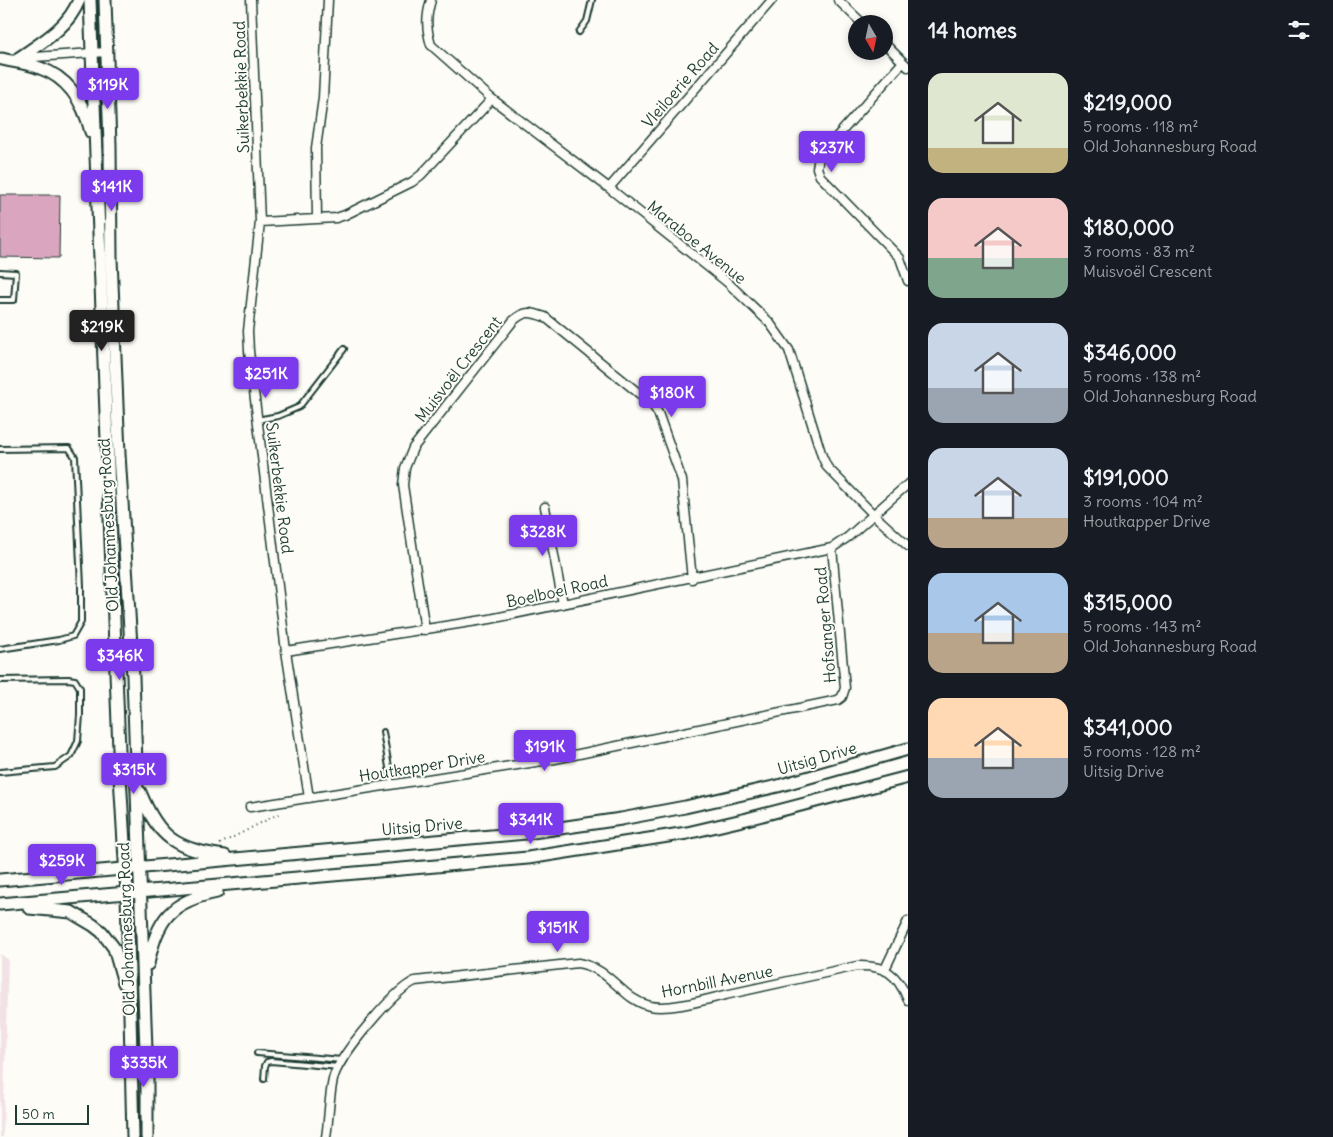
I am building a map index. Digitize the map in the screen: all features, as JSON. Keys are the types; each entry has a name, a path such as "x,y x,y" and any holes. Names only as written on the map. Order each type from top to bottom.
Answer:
{"main road":[{"path":"19,58 64,25 75,11 80,0"},
{"name":"Old Johannesburg Road","path":"90,0 119,766 127,894 133,1137"},
{"name":"Old Johannesburg Road","path":"105,0 115,356 133,677 147,1079 147,1137"},
{"path":"1,59 40,68 60,78 74,93 85,111 96,153"},
{"name":"Uitsig Drive","path":"0,880 140,869 526,833 621,819 685,807 778,786 908,749"},
{"path":"0,905 528,858 687,833 908,777"},
{"path":"137,786 152,817 165,834 181,846 202,853 243,858"},
{"path":"144,996 152,942 162,923 173,910 188,900 201,895 278,880"},
{"path":"0,905 61,910 80,916 94,925 108,938 117,954 129,1002"}],"street":[{"name":"Suikerbekkie Road","path":"251,0 260,222 248,331 249,351 286,651 309,798"},
{"path":"317,219 316,148 323,98 328,0"},
{"name":"Maraboe Avenue","path":"431,0 426,21 431,45 492,99 609,188 727,282 769,322 790,350 827,467 874,516 907,543"},
{"name":"Vleiloerie Road","path":"609,188 772,0"},
{"path":"838,0 854,15"},
{"path":"1,59 106,52"},
{"path":"893,52 905,64 819,156 817,168 820,176 900,258 908,281"},
{"path":"260,222 317,219 345,215 412,182 421,176 492,99"},
{"name":"Muisvoël Crescent","path":"424,630 403,485 405,468 413,448 513,321 522,314 533,312 545,317 655,407 682,480 692,579"},
{"name":"Hofsanger Road","path":"833,702 842,697 845,688 832,548 874,516 908,484"},
{"path":"545,507 563,604"},
{"name":"Boelboel Road","path":"286,651 490,619 692,579 832,548"},
{"name":"Houtkapper Drive","path":"250,807 555,759 833,702"},
{"path":"908,921 885,969 902,986 908,1000"},
{"name":"Hornbill Avenue","path":"326,1137 334,1076 340,1064 352,1044 402,988 415,981 578,963 586,964 604,973 639,1002 655,1007 697,1001 857,966 885,969"}],"lane":[{"path":"579,32 587,21 592,0"},
{"path":"0,272 16,273 14,300 0,300"},
{"path":"257,420 278,416 299,407 344,350"},
{"path":"0,449 69,448 74,457 81,586 81,622 74,636 0,649"},
{"path":"0,680 68,679 75,680 80,688 78,741 71,756 55,767 0,772"},
{"path":"383,732 392,785"},
{"path":"257,1053 340,1064"},
{"path":"264,1079 265,1066 267,1062 271,1061 340,1064"}],"path":[{"path":"218,844 284,811"}],"shaded area":[{"path":"0,954 8,959 3,1137 0,1137"}],"building":[{"path":"0,195 60,195 59,258 0,257"}]}
